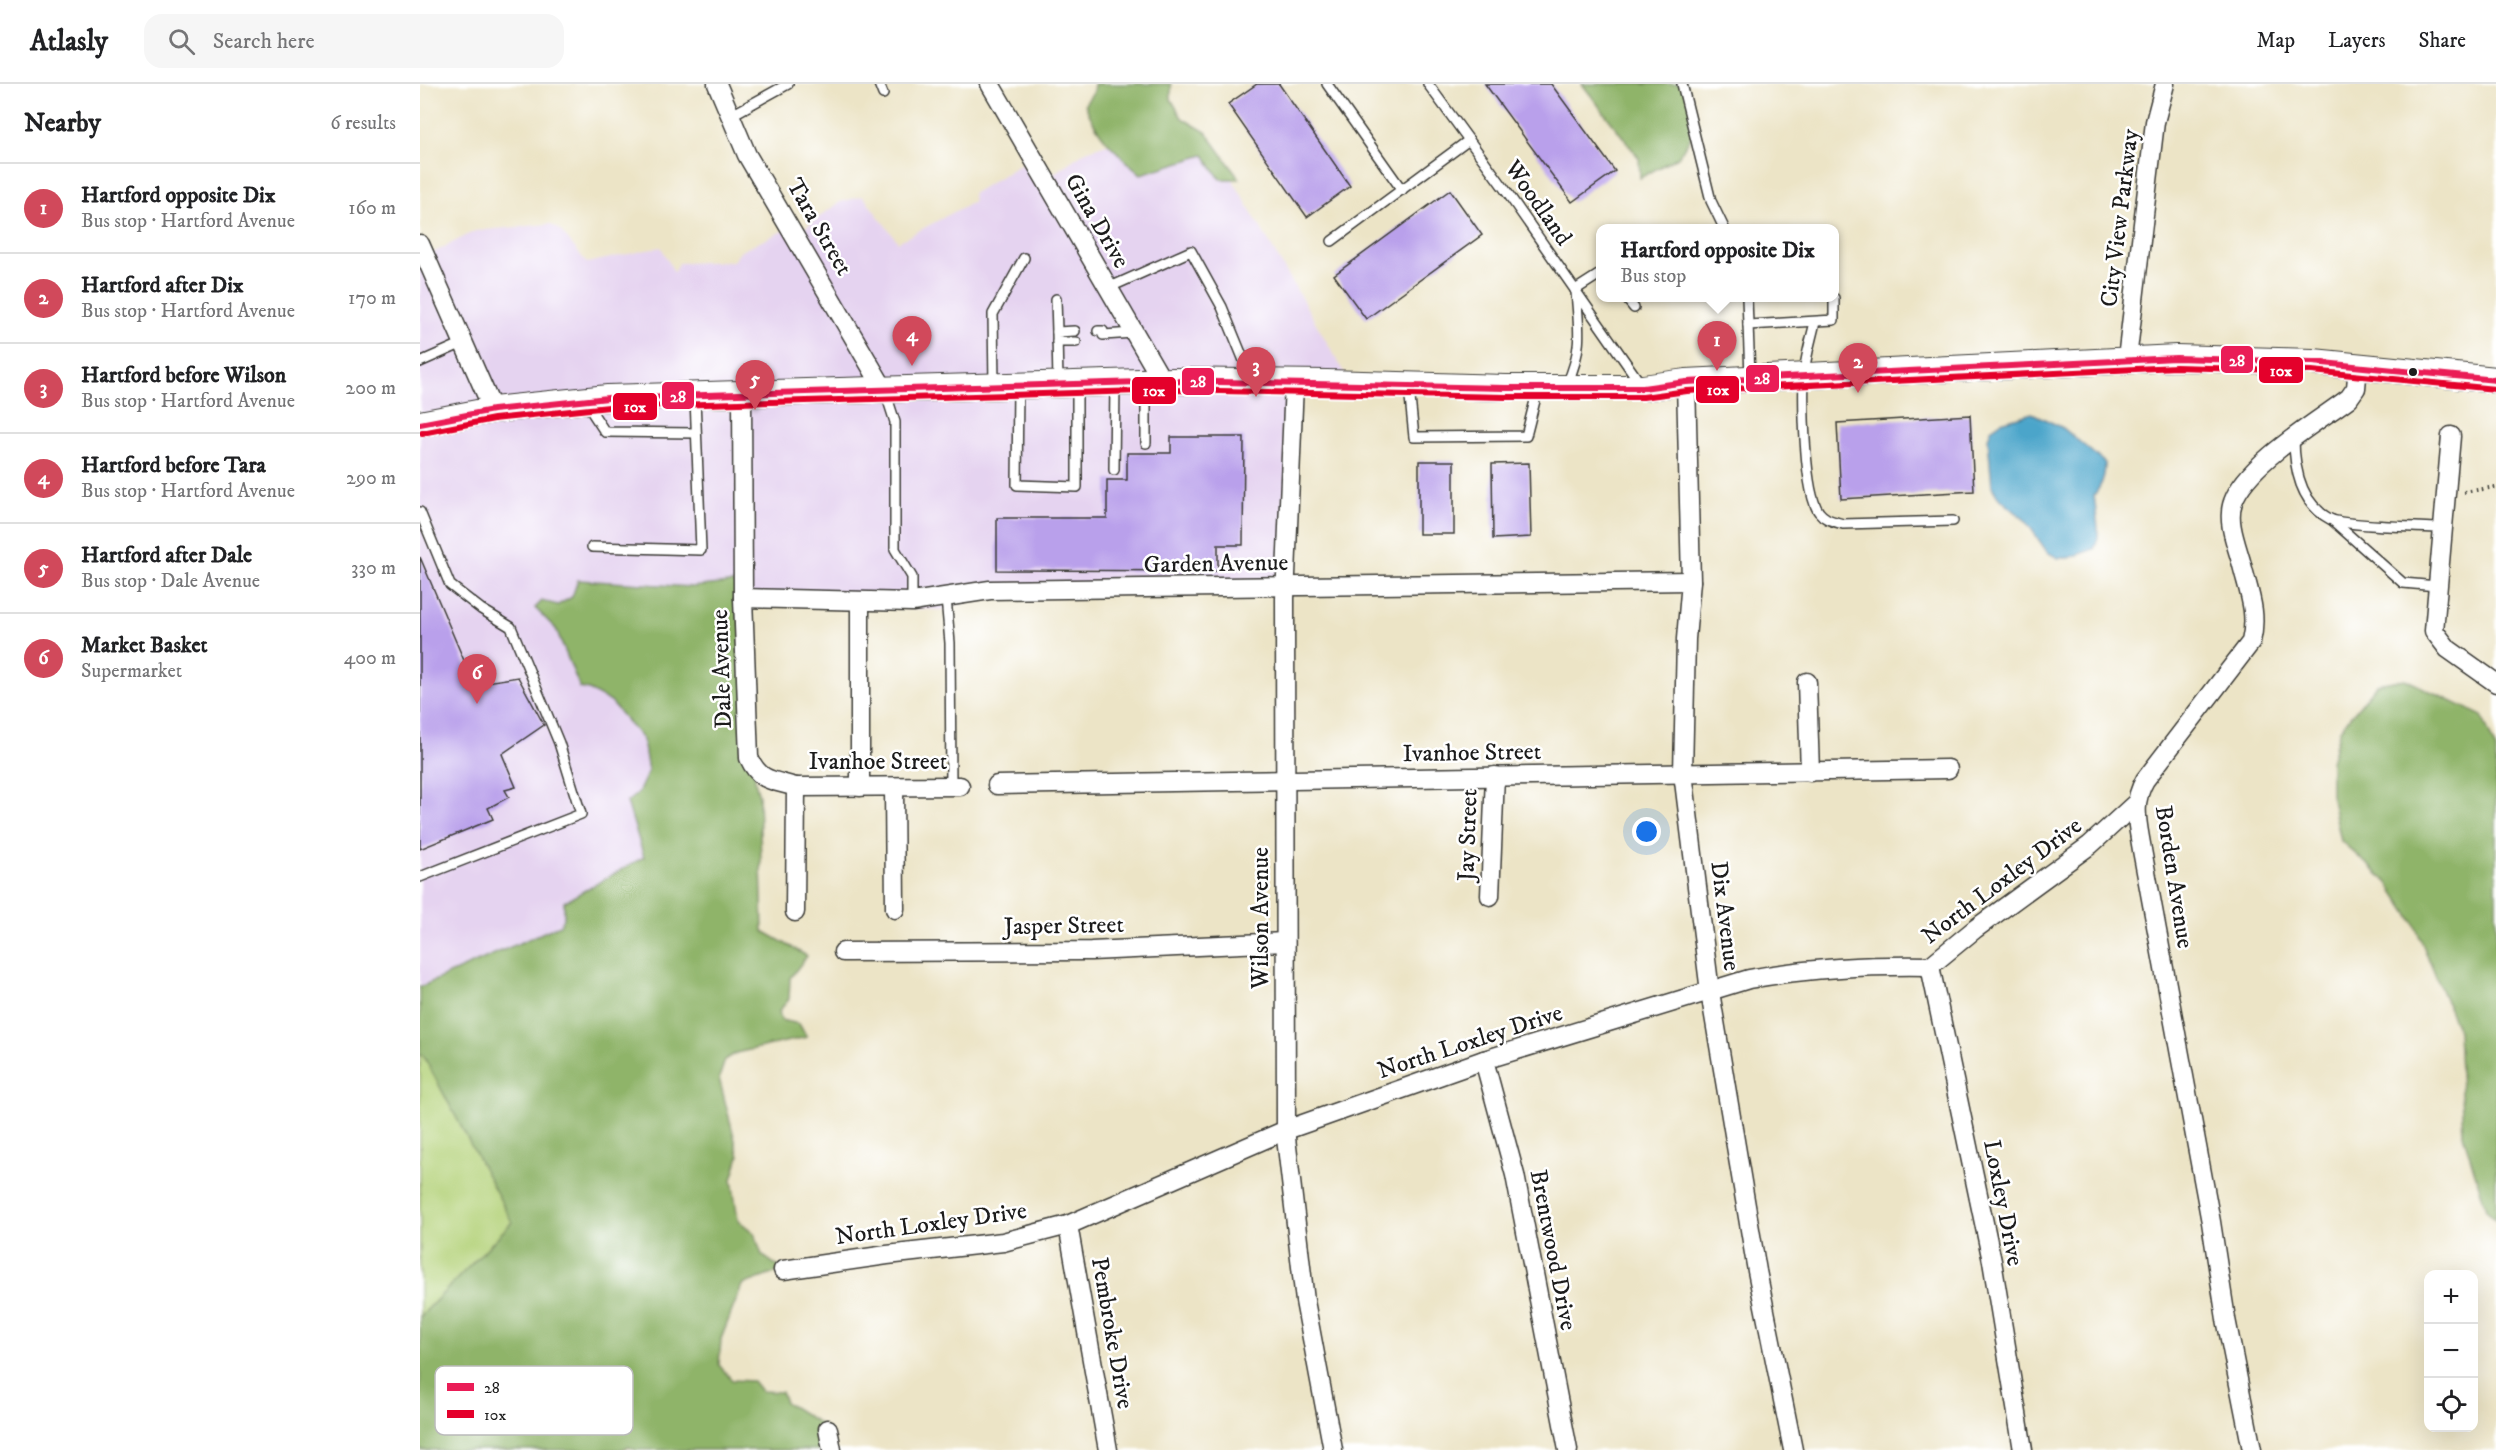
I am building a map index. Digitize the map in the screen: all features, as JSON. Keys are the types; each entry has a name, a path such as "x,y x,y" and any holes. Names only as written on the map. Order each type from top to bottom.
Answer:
{"main road":[{"path":"420,424 493,410 584,400 695,395 1253,382 1643,388 1686,382 1750,378 2127,359 2235,359 2358,365 2496,380"}],"street":[{"name":"Tara Street","path":"717,84 747,155 885,391"},
{"name":"Gina Drive","path":"990,84 1134,333 1154,383"},
{"name":"City View Parkway","path":"2127,359 2155,122 2164,84"},
{"path":"420,244 493,410"},
{"name":"Borden Avenue","path":"2252,1450 2226,1319 2211,1222 2142,850 2136,803 2145,780 2251,642 2255,624 2254,615 2231,522 2232,503 2256,470 2294,438 2349,398 2356,388 2358,365"},
{"name":"Dix Avenue","path":"1686,382 1691,581 1686,639 1683,774 1710,992 1757,1271 1792,1450"},
{"name":"Wilson Avenue","path":"1294,383 1286,588 1286,1130 1305,1301 1333,1450"},
{"name":"Dale Avenue","path":"742,394 743,598 749,758 756,771 766,778 796,787"},
{"path":"2451,436 2434,631 2448,649 2496,683"},
{"name":"Garden Avenue","path":"743,598 912,602 990,590 1286,588 1691,581"},
{"path":"860,602 860,787"},
{"path":"1807,682 1810,772"},
{"name":"Ivanhoe Street","path":"996,785 1948,769"},
{"name":"Jay Street","path":"1490,896 1495,776"},
{"name":"Ivanhoe Street","path":"796,787 956,786"},
{"path":"795,912 796,787"},
{"path":"894,787 895,909"},
{"name":"North Loxley Drive","path":"783,1270 1003,1242 1068,1224 1286,1130 1484,1060 1749,979 1785,973 1891,965 1930,966 1975,929 2090,845 2136,803"},
{"name":"Jasper Street","path":"843,952 1091,951 1285,942"},
{"name":"Loxley Drive","path":"1930,966 1992,1261 2023,1450"},
{"name":"Brentwood Drive","path":"1484,1060 1515,1175 1568,1450"},
{"name":"Pembroke Drive","path":"1068,1224 1108,1450"},
{"path":"828,1429 832,1450"}],"lane":[{"path":"730,116 788,84"},
{"path":"879,84 883,94"},
{"path":"1327,84 1402,190"},
{"name":"Woodland","path":"1428,84 1643,388"},
{"path":"1682,84 1711,201 1722,224"},
{"path":"1332,241 1469,140"},
{"path":"1108,288 1191,250 1222,307 1253,382"},
{"path":"1024,258 993,314 1006,387 1017,485 1077,487 1068,385 1057,337 1056,299"},
{"path":"1575,290 1596,277"},
{"name":"Woodland","path":"1566,388 1577,363 1580,336 1575,290"},
{"path":"1630,302 1634,308"},
{"path":"1747,302 1750,378"},
{"path":"1748,325 1834,320 1834,302"},
{"path":"1815,322 1804,375 1807,458 1810,489 1817,511 1826,520 1843,524 1953,521"},
{"path":"1100,336 1134,333"},
{"path":"1057,337 1075,337"},
{"path":"420,362 463,343"},
{"path":"1146,443 1154,383"},
{"path":"1114,470 1115,384"},
{"path":"1409,385 1414,437 1526,436 1538,388"},
{"path":"885,391 895,423 896,549 912,577 912,602"},
{"path":"592,547 701,550 695,395"},
{"path":"584,400 605,432 696,433"},
{"path":"2294,438 2294,460 2300,487 2314,508 2332,520 2403,584 2437,586"},
{"path":"420,512 450,585 481,609 512,627 559,743 581,814 420,878"},
{"path":"2332,520 2442,528"},
{"path":"946,598 956,786"}],"path":[{"path":"2446,491 2467,492 2496,488"}],"shaded area":[{"path":"1107,144 1141,174 1204,155 1220,179 1233,180 1347,377 1300,382 1284,586 987,595 941,610 752,602 747,581 692,587 579,580 572,597 558,605 536,608 556,629 580,688 589,690 611,702 643,740 648,772 638,793 627,802 645,857 565,902 564,919 560,925 420,987 420,241 429,255 475,231 550,224 560,230 587,263 661,247 674,272 679,263 733,261 741,251 789,228 800,231 840,202 863,196 898,242 974,201 972,194 1031,158 1050,176 1086,151"}],"green space":[{"path":"1094,84 1171,84 1171,99 1182,118 1206,132 1240,179 1220,179 1204,155 1141,174 1108,143 1095,125 1085,104 1093,92"},
{"path":"1582,84 1686,84 1698,126 1678,157 1640,178 1639,158"},
{"path":"578,580 692,587 747,581 755,781 759,796 763,931 807,956 790,978 789,999 779,1011 781,1020 799,1024 807,1037 736,1053 725,1060 719,1078 739,1156 732,1179 738,1220 754,1233 762,1255 783,1270 742,1285 721,1339 719,1365 732,1380 753,1381 761,1391 781,1392 785,1402 828,1429 832,1450 636,1450 629,1447 619,1450 420,1450 420,1317 512,1222 423,1055 420,1055 420,987 560,925 564,918 564,902 644,857 627,802 638,793 648,772 643,740 611,702 589,690 580,688 556,629 535,608 542,601 558,605 572,597"},
{"path":"2405,679 2482,716 2496,750 2496,1220 2486,1209 2463,1134 2458,1031 2414,923 2388,883 2341,841 2331,795 2331,762 2340,729 2377,684"},
{"path":"420,1055 423,1055 513,1222 420,1317"}],"water":[{"path":"2032,413 2063,428 2105,463 2102,481 2094,495 2098,538 2094,549 2069,558 2058,558 2047,552 2026,521 1998,497 1992,487 1988,439 1991,429 2001,422"}],"building":[{"path":"1257,84 1279,84 1350,186 1307,217 1228,104"},
{"path":"1485,84 1551,84 1615,171 1572,202"},
{"path":"1450,190 1482,235 1366,319 1334,275"},
{"path":"1970,415 1974,491 1841,499 1837,423"},
{"path":"1171,437 1244,437 1243,545 1218,545 1218,571 997,570 997,518 1107,518 1107,480 1127,480 1127,453 1171,453"},
{"path":"1419,461 1454,461 1454,534 1419,534"},
{"path":"1529,463 1531,537 1493,539 1492,464"},
{"path":"420,557 474,684 518,677 544,725 502,754 516,787 505,790 509,797 488,808 493,819 420,849"}],"transit line":[{"name":"28","path":"420,424 493,410 608,398 1173,381 1506,388 1643,388 1686,382 2176,358 2313,362 2496,380"},
{"name":"10x","path":"422,433 494,419 609,407 1173,390 1506,397 1643,397 1687,391 2176,367 2312,371 2495,389"}],"place":[{"name":"Hartford before Tara","path":"912,366"},
{"name":"Hartford opposite Dix","path":"1717,371"},
{"name":"Hartford after Dix","path":"1858,393"},
{"name":"Hartford before Wilson","path":"1256,397"},
{"name":"Hartford after Dale","path":"755,410"},
{"name":"Market Basket","path":"477,704"}]}
